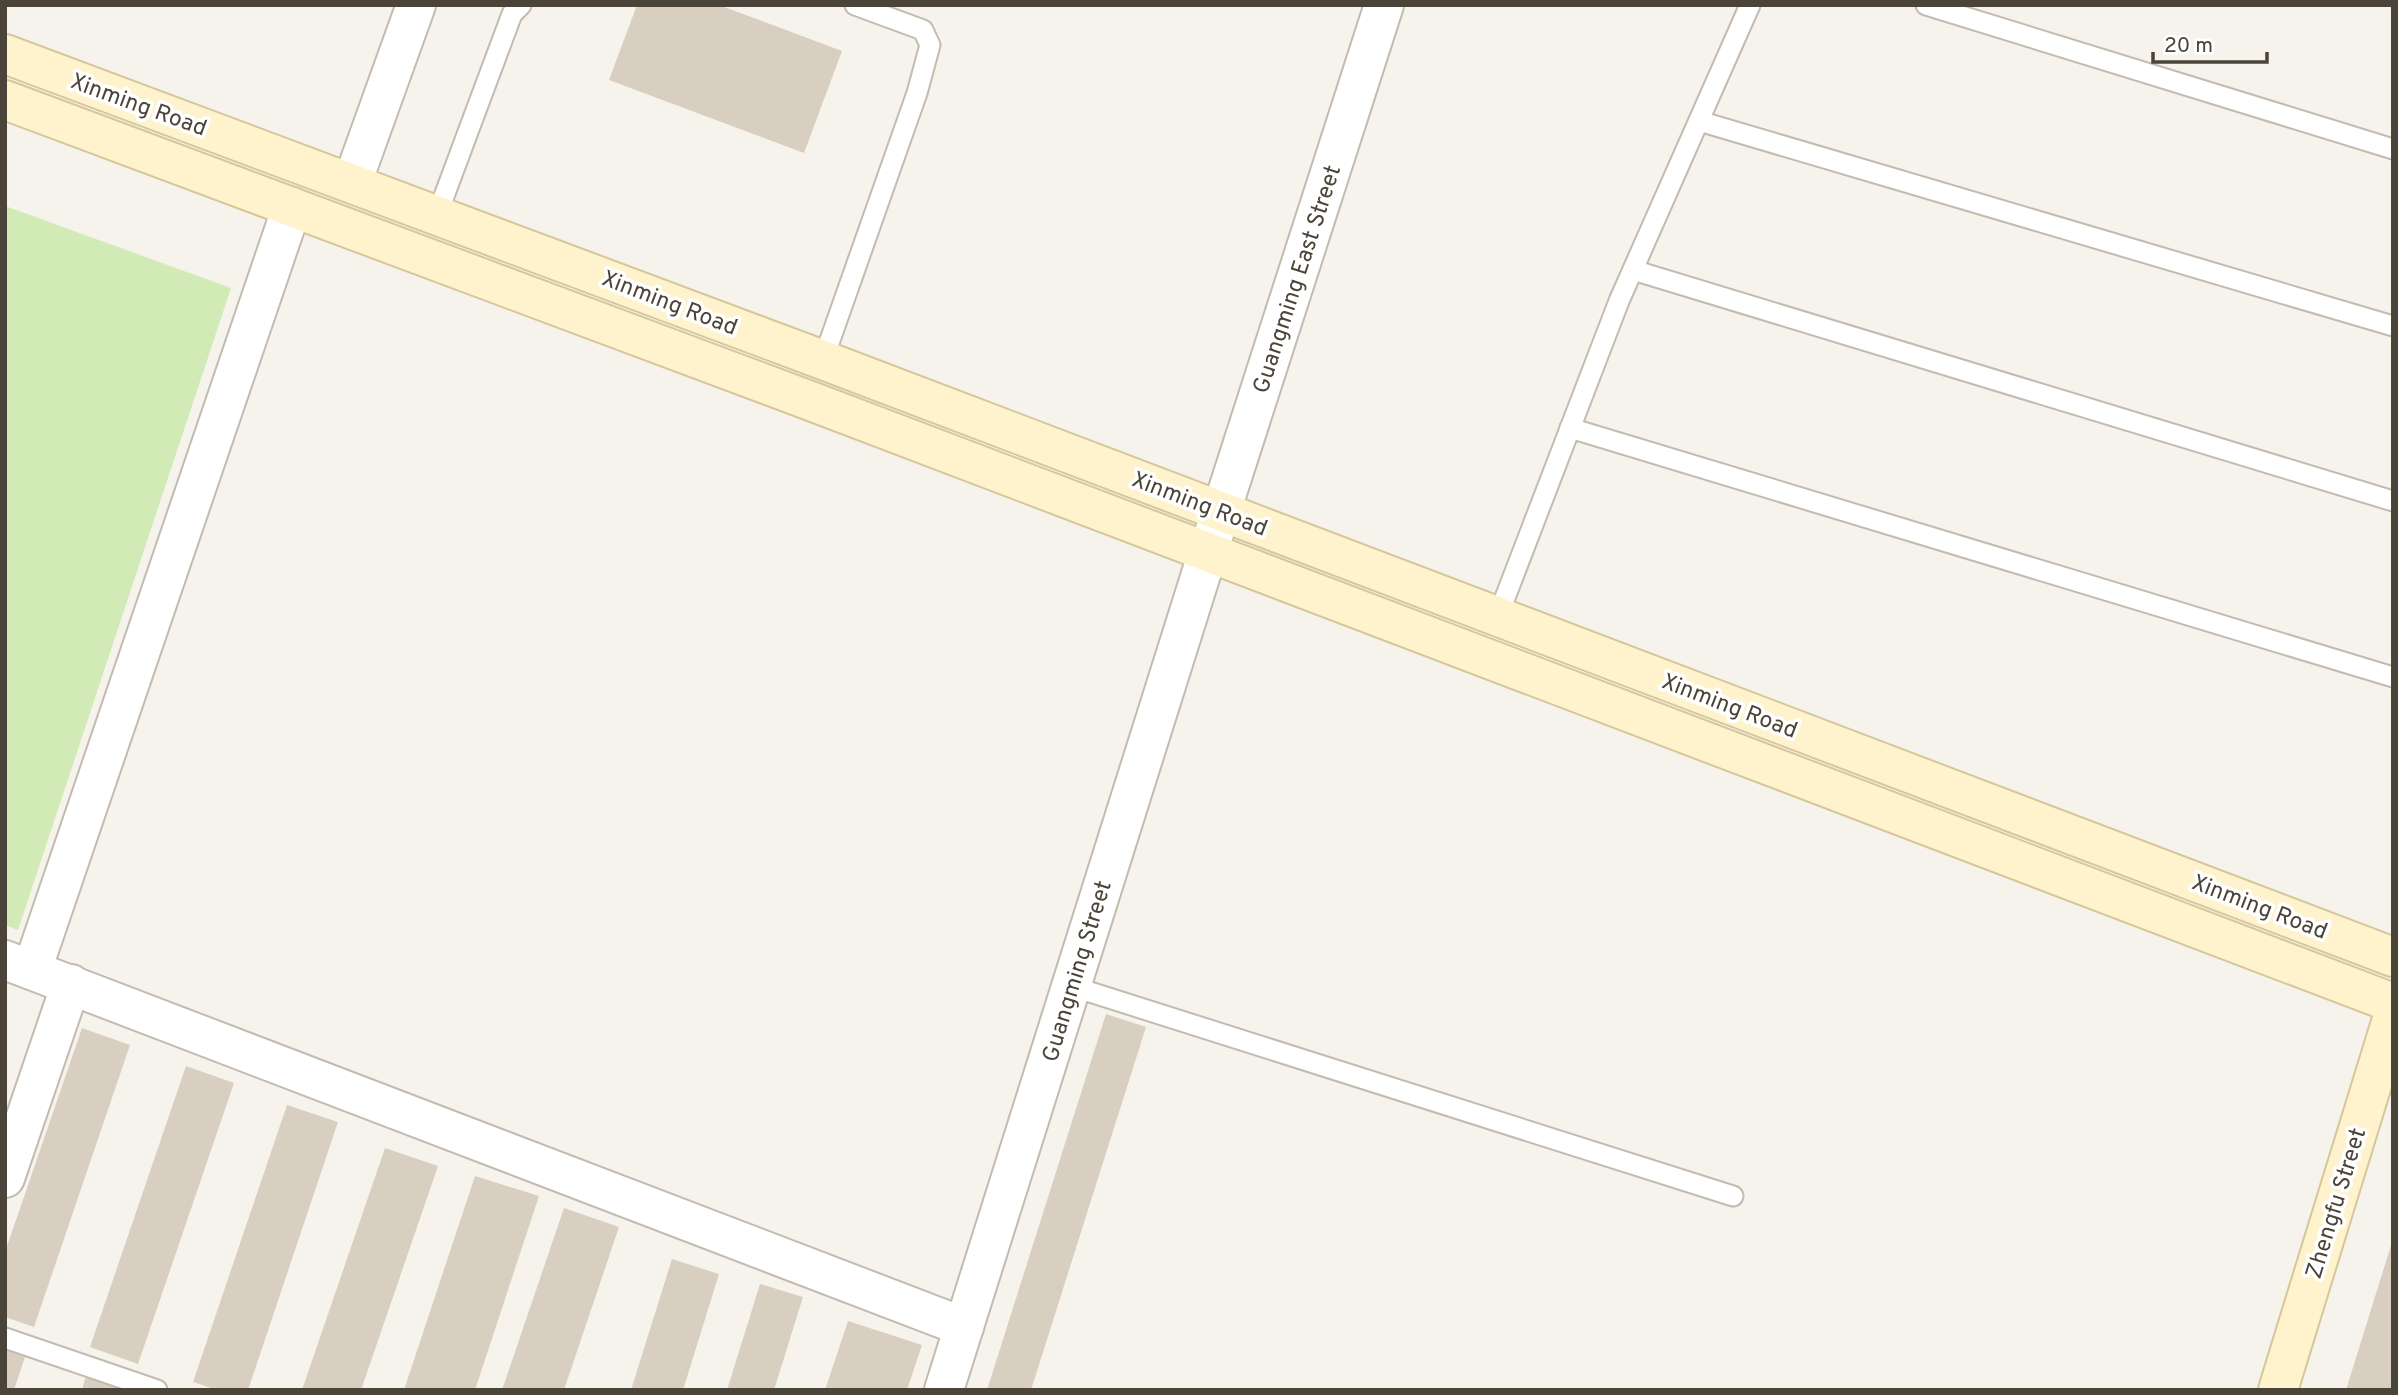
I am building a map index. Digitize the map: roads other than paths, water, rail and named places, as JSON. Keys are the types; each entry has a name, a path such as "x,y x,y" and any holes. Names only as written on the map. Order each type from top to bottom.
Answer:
{"main road":[{"name":"Xinming Road","path":"5,54 823,360 2393,957"},
{"name":"Xinming Road","path":"5,100 1208,552 2393,1003"},
{"name":"Zhengfu Street","path":"2278,1390 2393,1016"}],"street":[{"path":"352,183 416,5"},
{"name":"Guangming East Street","path":"1208,552 1384,5"},
{"path":"292,207 19,965 964,1327"},
{"name":"Guangming Street","path":"944,1390 1208,552"},
{"path":"5,1178 71,984"}],"lane":[{"path":"437,215 512,14 521,5"},
{"path":"823,360 917,93 929,45 923,30 855,5"},
{"path":"1498,617 1633,270 1750,5"},
{"path":"1926,5 2393,149"},
{"path":"1699,121 2393,326"},
{"path":"1633,270 2393,501"},
{"path":"1570,428 2393,677"},
{"path":"1071,986 1733,1196"},
{"path":"5,1338 157,1390"}]}
